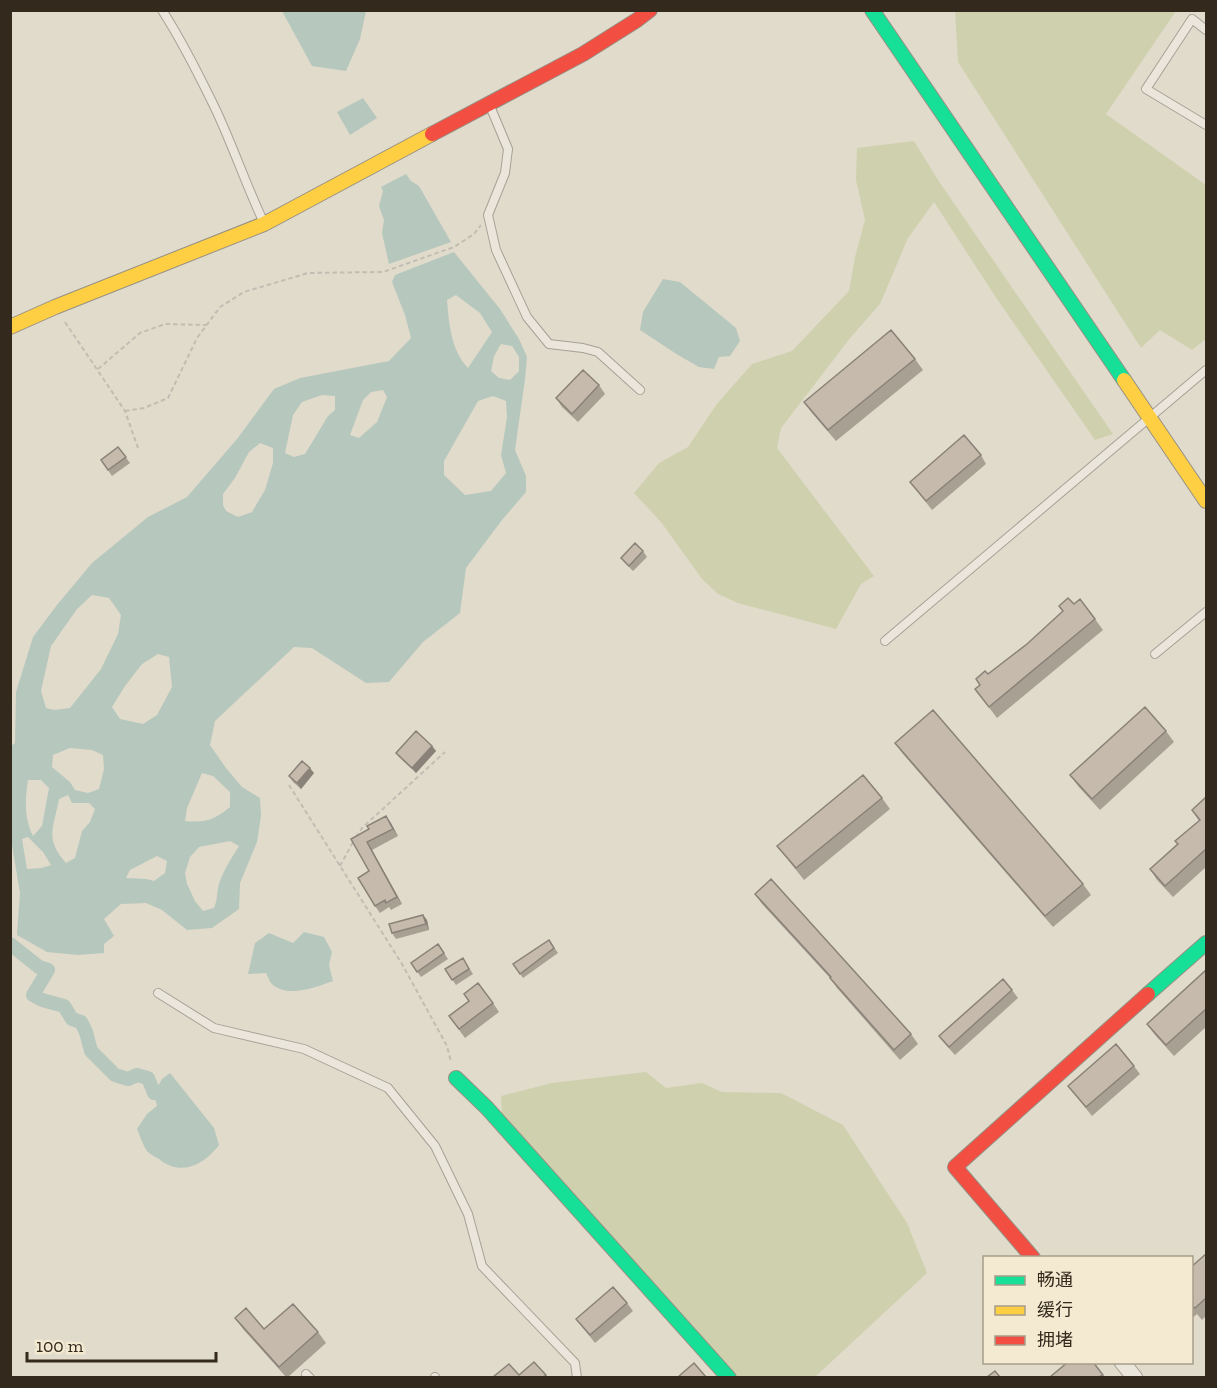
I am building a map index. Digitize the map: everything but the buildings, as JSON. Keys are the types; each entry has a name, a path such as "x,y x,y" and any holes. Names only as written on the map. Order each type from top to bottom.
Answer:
{"street":[{"path":"10,327 264,224 582,54 650,10"},
{"path":"872,10 1206,501"},
{"path":"1032,1256 956,1167 1206,943"},
{"path":"456,1078 487,1108 729,1377"},
{"path":"1124,1364 1135,1377"}],"lane":[{"path":"162,10 215,109 264,224"},
{"path":"1206,30 1192,19 1146,88 1206,125"},
{"path":"489,104 508,149 505,173 488,215 496,250 527,317 549,344 598,352 640,390"},
{"path":"885,641 1206,370"},
{"path":"1155,654 1206,612"},
{"path":"158,993 214,1028 304,1049 388,1088 435,1146 468,1215 482,1266 575,1363 577,1377"}],"path":[{"path":"125,411 144,408 168,398 197,338 206,325 220,307 244,292 308,273 383,272 454,247 474,234 488,215"},
{"path":"55,307 125,411 138,448"},
{"path":"98,369 140,333 165,324 206,325"},
{"path":"340,867 362,828 445,752"},
{"path":"289,786 402,964 447,1046 456,1078"}],"green space":[{"path":"955,11 1176,11 1106,114 1206,185 1206,339 1192,350 1160,330 1141,348 958,62"},
{"path":"914,141 940,183 1113,434 1095,440 997,299 934,202 908,238 880,304 851,337 781,428 777,448 874,576 861,584 836,629 738,603 718,594 702,579 661,522 634,493 659,463 688,447 716,405 752,364 792,351 849,291 865,220 856,180 857,148"},
{"path":"646,1072 666,1088 702,1083 722,1092 781,1093 843,1125 907,1223 927,1273 815,1377 738,1377 502,1118 501,1096 552,1083"}],"shaded area":[{"path":"282,11 366,11 360,39 346,71 312,66"},
{"path":"363,98 377,118 350,135 337,112"},
{"path":"406,174 419,186 451,242 389,264 382,233 384,220 379,206 383,191 381,187"},
{"path":"454,252 500,309 519,339 527,357 515,450 526,476 526,492 466,568 460,613 423,642 389,682 366,683 312,648 294,647 215,721 210,745 242,787 260,798 261,816 257,842 240,883 239,909 212,928 187,930 162,910 146,903 121,904 104,919 114,936 104,944 104,953 78,955 47,952 17,935 20,893 11,839 11,746 15,743 16,692 33,637 92,563 148,517 187,497 237,439 274,389 300,378 389,361 411,338 392,282 395,275","holes":["456,295 480,313 492,332 468,368 454,345 447,300","501,344 512,346 519,357 519,371 510,380 499,378 491,371 494,356","383,390 387,397 377,422 359,438 350,435 363,400 371,392","322,395 335,396 335,410 328,416 305,454 294,457 285,453 293,415 302,402","493,396 506,401 507,417 501,455 506,473 491,491 465,495 444,475 444,461 478,401","260,443 273,448 273,463 265,490 252,512 238,517 226,511 223,505 223,494 249,452","92,595 109,598 121,615 118,634 101,669 70,708 54,710 46,708 41,691 51,646 77,609","158,654 169,657 172,687 157,715 143,724 120,719 112,707 142,664","70,748 92,750 103,755 104,769 99,789 88,793 75,790 70,782 52,767 53,755","202,773 213,776 230,792 230,807 209,820 185,821 187,808","28,780 41,780 49,788 42,826 33,836 28,822 26,802","68,795 72,803 89,803 95,809 90,822 82,831 75,858 66,863 55,846 52,832 59,799","28,837 43,852 51,865 27,869 22,839","230,841 239,846 221,877 214,908 203,911 195,901 187,884 185,873 190,857 199,847","157,856 167,861 165,873 154,881 126,878 130,870"]},
{"path":"663,279 680,282 736,328 740,341 730,356 719,357 714,369 699,367 640,330 643,312"},
{"path":"304,932 324,937 332,952 329,965 333,981 303,990 287,991 273,985 266,973 248,974 255,943 269,933 293,943"},
{"path":"170,1073 214,1128 219,1145 199,1163 184,1168 167,1164 148,1152 137,1129 147,1114 157,1106 154,1093 162,1079"}],"waterway":[{"path":"10,944 39,967 48,970 33,995 64,1006 72,1019 81,1022 91,1051 115,1075 128,1079 137,1075 148,1078 154,1093"}],"traffic: fast":[{"path":"872,10 1124,380"},
{"path":"1148,994 1206,943"},
{"path":"456,1078 487,1108 729,1378"}],"traffic: slow":[{"path":"10,327 264,224 432,134"},
{"path":"1124,380 1206,501"}],"traffic: jam":[{"path":"432,134 583,54 650,10"},
{"path":"1031,1256 955,1167 1148,994"}]}
